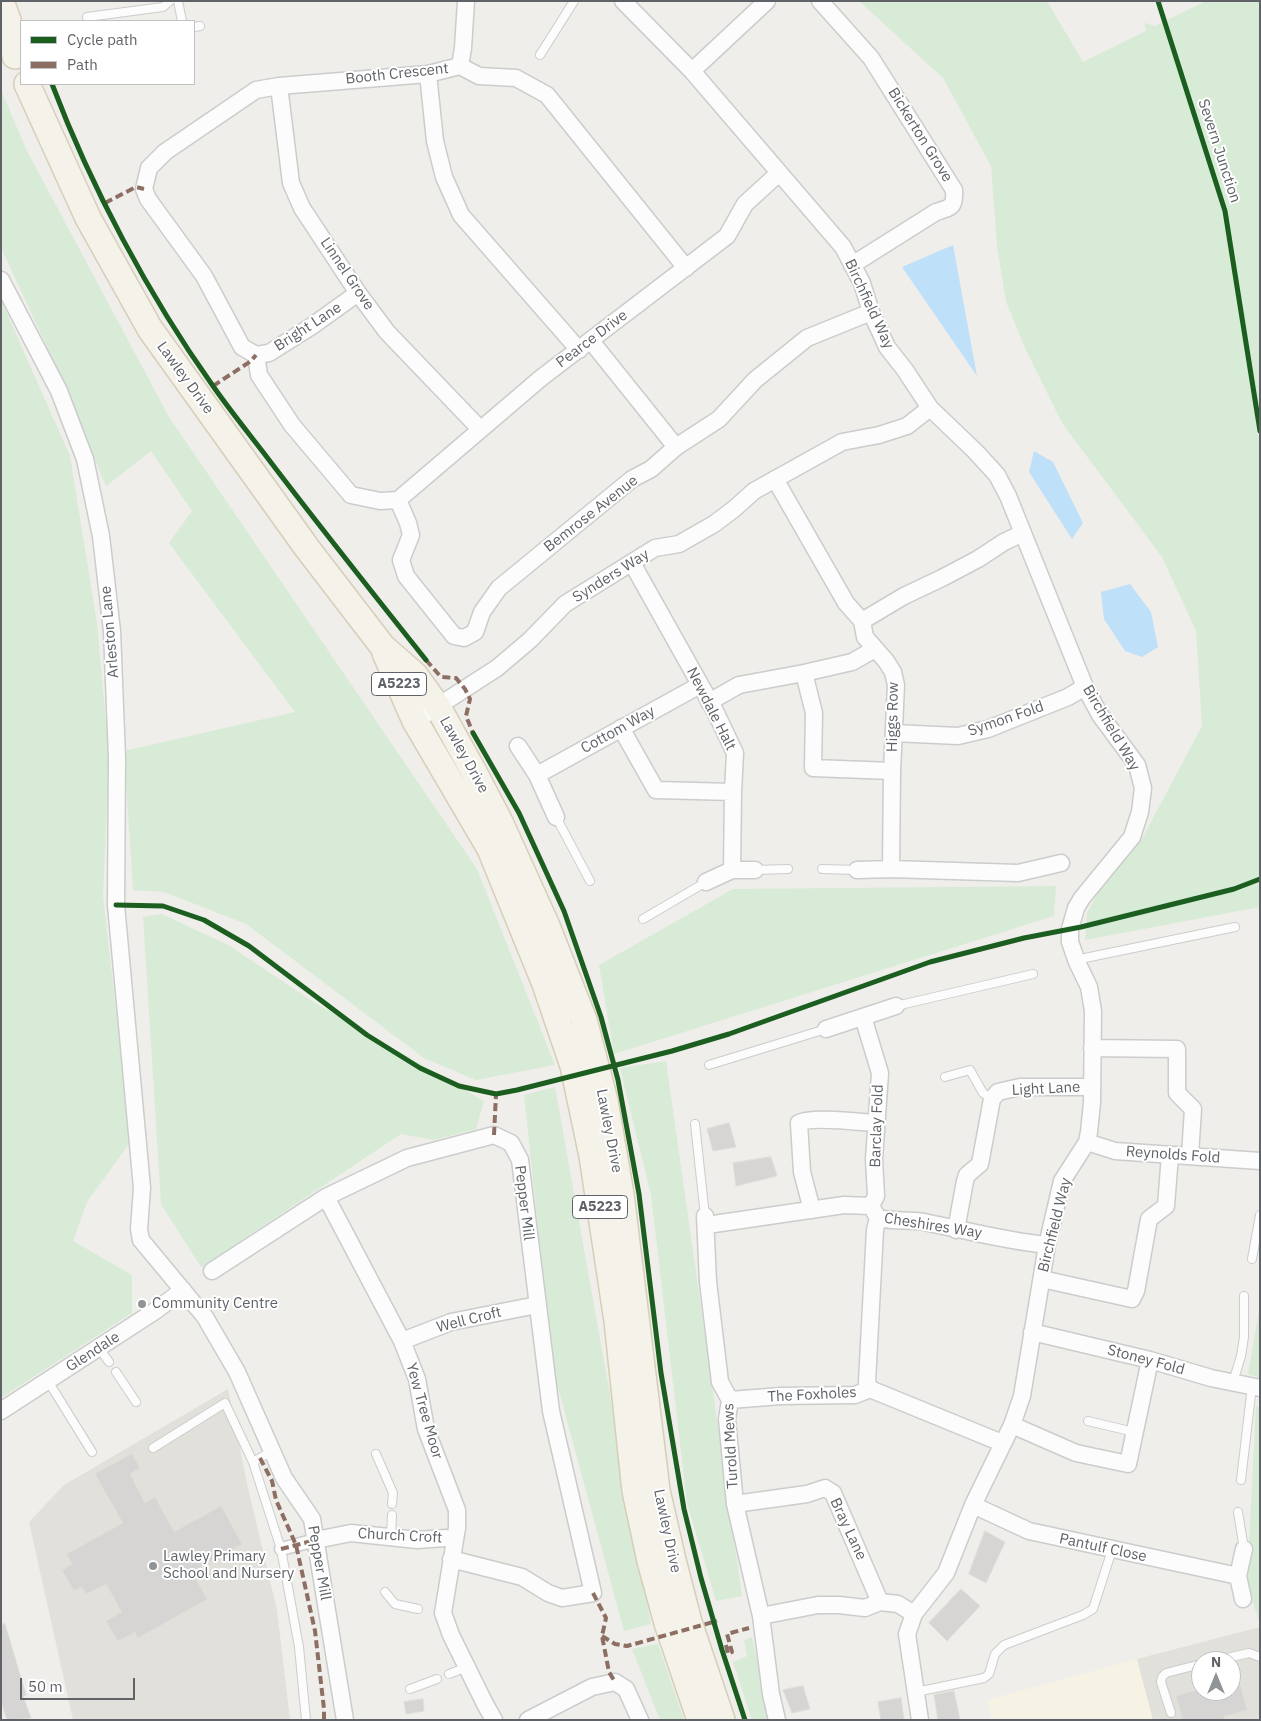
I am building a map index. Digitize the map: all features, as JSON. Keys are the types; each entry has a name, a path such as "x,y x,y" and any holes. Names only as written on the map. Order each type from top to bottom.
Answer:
{"main road":[{"path":"1,1 8,20 12,54"},
{"name":"Lawley Drive","path":"27,85 88,218 150,329 307,548 383,647 415,675 438,707 500,822 548,926 584,1020 605,1101 621,1194 657,1490 688,1622 722,1720"},
{"name":"Lawley Drive","path":"383,647 415,721 490,849 545,984 573,1066 592,1156 617,1320 635,1491 650,1561 667,1623 700,1720"}],"street":[{"path":"460,66 466,1"},
{"name":"Birchfield Way","path":"623,1 692,71 843,247 862,283 871,312 887,348 905,370 930,408 997,475 1008,496 1085,688 1100,715 1137,765 1143,788 1140,812 1132,836 1076,908 1070,929 1070,942 1076,962 1089,988 1093,1011 1092,1103 1087,1142 1062,1181 1047,1246 1022,1396 1012,1425 973,1505 946,1573 914,1614 907,1634 920,1720"},
{"path":"692,71 767,1"},
{"name":"Bickerton Grove","path":"820,1 871,58 954,190 955,201 950,208 936,212 852,266"},
{"name":"Booth Crescent","path":"256,355 242,347 204,276 148,199 144,189 150,168 165,152 256,90 279,86 428,74 460,66 479,76 516,78 547,95 686,268"},
{"path":"428,74 435,141 444,177 461,215 585,345 676,447"},
{"name":"Linnel Grove","path":"279,86 292,184 302,208 358,293 387,332 480,429"},
{"name":"Pearce Drive","path":"398,500 541,378 727,236 745,204 779,173"},
{"name":"Arleston Lane","path":"1,280 59,390 85,459 100,536 112,631 117,758 116,906 142,1188 139,1229 141,1240 183,1290"},
{"name":"Bright Lane","path":"256,355 269,353 312,326 358,293"},
{"name":"Bemrose Avenue","path":"398,500 411,535 401,560 406,576 454,636 464,638 475,632 482,612 499,588 632,479 651,469 676,447 719,419 755,380 806,338 871,312"},
{"path":"256,355 259,375 292,425 351,495 380,501 398,500"},
{"name":"Synders Way","path":"415,721 498,668 530,640 565,604 655,548 679,544 714,524 754,491 842,442 879,435 907,426 930,408"},
{"name":"Higgs Row","path":"775,479 846,603 862,621 865,637 893,672 896,685 892,771 891,869"},
{"path":"862,621 904,596 978,559 1004,542 1023,533"},
{"name":"Newdale Halt","path":"632,563 700,685 735,753 732,870"},
{"path":"709,702 739,685 852,662 875,649"},
{"path":"804,673 814,713 813,768 892,771"},
{"name":"Cottom Way","path":"536,775 700,685"},
{"name":"Symon Fold","path":"894,733 958,736 988,729 1068,698 1085,688"},
{"path":"621,728 656,790 733,792"},
{"path":"518,746 536,775 556,817"},
{"path":"857,870 891,869 1018,873 1061,864"},
{"path":"706,882 732,870 755,870"},
{"path":"826,1030 896,1006"},
{"name":"Barclay Fold","path":"863,1018 880,1073 875,1123 875,1230 867,1382 870,1389"},
{"path":"1092,1048 1176,1049 1176,1093 1193,1109 1190,1156"},
{"name":"Light Lane","path":"956,1230 965,1181 967,1175 980,1164 992,1099 998,1092 1020,1087 1092,1087"},
{"path":"812,1210 802,1172 799,1123 813,1120 875,1123"},
{"name":"Pepper Mill","path":"212,1271 326,1197 406,1158 494,1134 512,1143 520,1160 551,1412 593,1593"},
{"name":"Reynolds Fold","path":"1087,1142 1115,1151 1260,1161"},
{"path":"1042,1279 1132,1299 1136,1291 1149,1219 1166,1206 1170,1155"},
{"name":"Yew Tree Moor","path":"326,1197 402,1341 417,1380 426,1429 457,1510 457,1528 440,1613 494,1720"},
{"name":"Cheshires Way","path":"706,1220 844,1206 874,1212 887,1220 922,1222 1047,1246"},
{"name":"Turold Mews","path":"706,1220 708,1282 720,1382 730,1400 727,1419 735,1504 761,1616 771,1694 777,1720"},
{"name":"Glendale","path":"1,1412 155,1311 183,1290"},
{"name":"Pepper Mill","path":"183,1290 205,1317 237,1372 284,1478 312,1519 345,1720"},
{"name":"Well Croft","path":"402,1341 451,1322 537,1305"},
{"name":"Stoney Fold","path":"1032,1332 1150,1360 1211,1378 1260,1388"},
{"path":"1012,1425 1076,1453 1128,1464 1150,1360"},
{"name":"The Foxholes","path":"730,1400 781,1396 855,1395 870,1389 1002,1443"},
{"name":"Bray Lane","path":"735,1504 807,1494 825,1488 833,1494 880,1602"},
{"name":"Pantulf Close","path":"973,1505 1029,1531 1238,1576"},
{"name":"Church Croft","path":"316,1540 351,1533 417,1540 446,1538 455,1540"},
{"path":"281,1548 316,1540"},
{"path":"1244,1548 1238,1576 1244,1598"},
{"name":"Church Croft","path":"451,1559 522,1577 548,1593 562,1598 593,1593"},
{"path":"761,1616 818,1605 865,1608 880,1602 898,1604 914,1614"},
{"path":"528,1720 592,1687 615,1682 626,1690 640,1720"}],"lane":[{"path":"88,17 163,7 170,1"},
{"path":"178,1 182,20"},
{"path":"540,55 574,1"},
{"path":"556,817 590,881"},
{"path":"755,870 788,869"},
{"path":"822,869 857,870"},
{"path":"643,919 706,882"},
{"path":"1076,962 1085,958 1235,927"},
{"path":"896,1006 1033,974"},
{"path":"709,1065 826,1030"},
{"path":"945,1077 970,1070 983,1093 992,1099"},
{"path":"695,1124 706,1220"},
{"path":"1252,1259 1260,1215"},
{"path":"1233,1382 1241,1356 1244,1337 1244,1296"},
{"path":"99,1348 108,1362"},
{"path":"116,1372 136,1402"},
{"path":"48,1381 92,1452"},
{"path":"1240,1480 1251,1386 1260,1388"},
{"path":"153,1448 226,1403 253,1462 281,1548 299,1647 306,1720"},
{"path":"1088,1421 1134,1432"},
{"path":"253,1462 272,1452"},
{"path":"376,1454 393,1494 392,1504"},
{"path":"1238,1512 1244,1548"},
{"path":"391,1537 392,1515"},
{"path":"916,1692 984,1678 989,1674 995,1654 1004,1645 1083,1615 1093,1609 1112,1550"},
{"path":"385,1592 396,1604 418,1608"},
{"path":"1241,1655 1249,1653 1260,1657"},
{"path":"449,1674 467,1667"},
{"path":"1171,1712 1161,1682 1162,1677 1166,1673 1191,1667"},
{"path":"410,1690 437,1679"}],"shaded area":[{"name":"Lawley Primary School and Nursery","path":"228,1389 248,1488 277,1610 290,1720 73,1720 29,1522 64,1485"},
{"path":"1260,1627 1260,1714 1258,1720 1153,1720 1137,1659"},
{"path":"1137,1659 1153,1720 992,1720 987,1700"}],"green space":[{"path":"859,1 1047,1 1083,62 1146,31 1144,23 1155,26 1206,1 1260,1 1260,907 1085,940 1087,913 1098,893 1143,837 1202,726 1196,631 1162,557 1062,423 1025,348 1006,302 997,246 991,166 943,78"},
{"path":"1,90 27,151 169,417 477,869 555,1065 476,1080 424,1058 246,924 164,892 133,890 124,751 295,712 169,543 192,511 151,451 106,486 44,340 1,248"},
{"path":"1,300 70,456 97,623 109,755 103,896 131,1141 87,1202 73,1241 132,1275 132,1313 1,1398"},
{"path":"1056,886 1054,916 614,1054 599,965 733,889"},
{"path":"162,914 230,946 312,1001 484,1101 476,1129 433,1140 401,1134 201,1267 161,1204 143,917"},
{"path":"666,1061 742,1596 716,1601 687,1503 651,1195 620,1068"},
{"path":"555,1087 651,1624 624,1631 553,1369 524,1095"},
{"path":"1260,1305 1260,1378 1248,1374"},
{"path":"1256,1406 1260,1407 1260,1624 1247,1584"},
{"path":"752,1637 770,1720 752,1720 733,1662 747,1656 744,1640"},
{"path":"658,1644 684,1720 660,1720 632,1649"}],"water":[{"path":"953,245 977,376 902,267"},
{"path":"1034,451 1053,462 1083,523 1072,539 1029,472"},
{"path":"1130,584 1151,612 1158,647 1142,657 1125,651 1104,619 1101,592"}],"building":[{"path":"729,1123 736,1147 713,1151 707,1129"},
{"path":"771,1157 777,1176 736,1186 733,1163"},
{"path":"132,1454 140,1468 130,1474 145,1503 155,1497 174,1532 221,1506 242,1544 192,1572 207,1599 138,1638 135,1632 118,1641 106,1621 122,1612 106,1584 86,1594 82,1587 74,1591 62,1570 72,1564 67,1554 123,1523 95,1474"},
{"path":"985,1531 1005,1542 986,1583 969,1574"},
{"path":"961,1589 980,1606 947,1641 929,1623"},
{"path":"5,1624 26,1695 23,1696 31,1718 7,1720 1,1701 1,1625"},
{"path":"803,1686 810,1709 792,1713 783,1690"},
{"path":"1241,1688 1247,1710 1224,1716 1225,1720 1183,1720 1176,1696 1191,1692 1191,1701 1241,1701"},
{"path":"954,1691 960,1720 938,1720 934,1695"},
{"path":"901,1698 904,1720 881,1720 878,1702"},
{"path":"423,1699 424,1711 406,1714 404,1702"}],"marked path":[{"path":"105,203 136,187 144,189"},
{"path":"213,386 251,361 256,355"},
{"path":"426,660 441,677 456,678 465,689 470,699 466,716 473,733"},
{"path":"494,1135 496,1094"},
{"path":"260,1458 272,1481 276,1500 296,1545 315,1631 324,1720"},
{"path":"281,1549 316,1540"},
{"path":"593,1593 606,1618 602,1636 609,1672 615,1682"},
{"path":"602,1636 615,1644 627,1646 717,1621"},
{"path":"726,1645 728,1654 732,1652 727,1634 749,1628"}],"cycle path":[{"name":"Severn Junction","path":"1158,1 1225,211 1260,431"},
{"path":"52,85 67,123 123,240 189,351 219,395 426,660"},
{"path":"473,733 519,813 564,911 601,1017 618,1080 639,1194 661,1373 684,1509 701,1578 745,1720"},
{"path":"116,905 163,906 204,920 249,946 367,1035 420,1068 459,1086 496,1094 672,1051 729,1034 930,962 1234,889 1260,879"}],"place":[{"name":"Community Centre","path":"142,1304"},
{"name":"Lawley Primary School and Nursery","path":"153,1566"}]}
